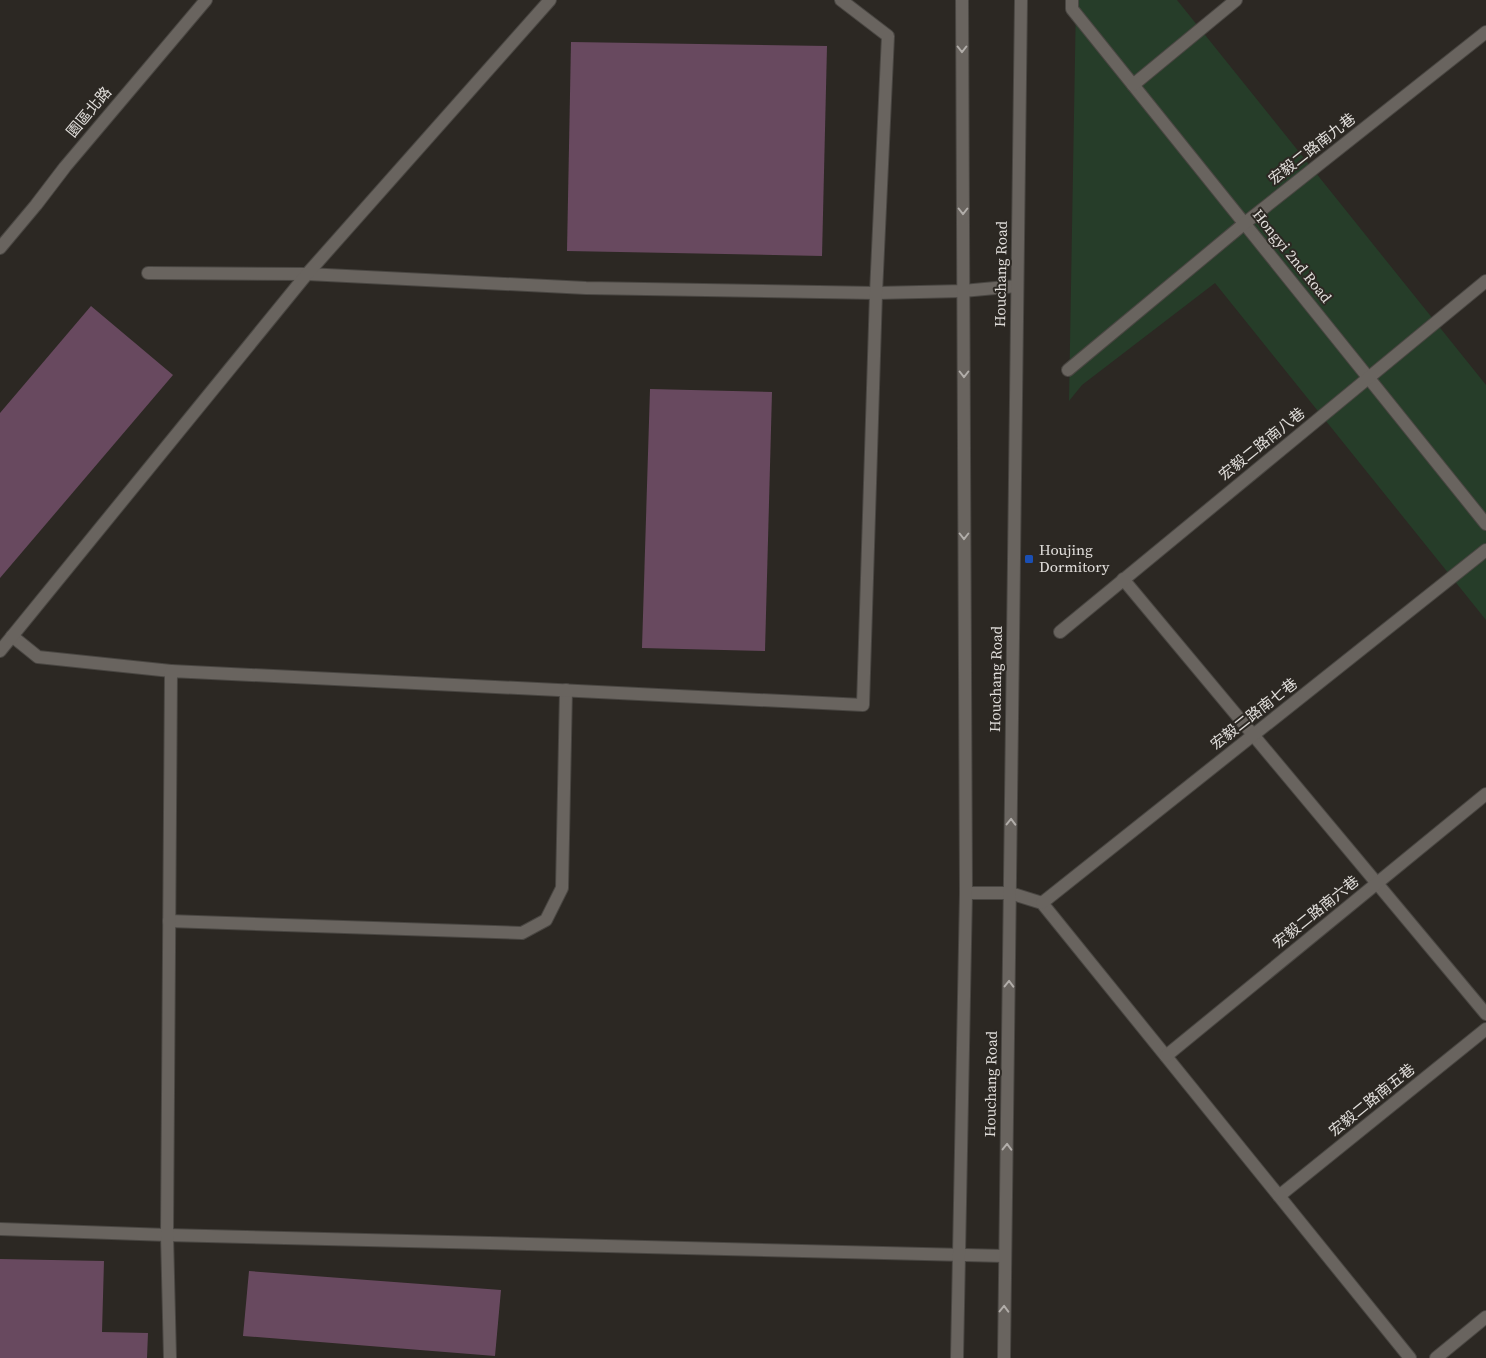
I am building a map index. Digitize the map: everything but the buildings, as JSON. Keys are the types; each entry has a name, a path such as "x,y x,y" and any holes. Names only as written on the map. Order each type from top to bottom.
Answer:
{"street":[{"name":"園區北路","path":"0,248 36,205 65,166 206,0"},
{"path":"0,651 306,274 550,0"},
{"path":"12,636 38,657 171,670 863,705 876,293 888,36 841,0"},
{"name":"Houchang Road","path":"956,1358 966,893 962,0"},
{"name":"Houchang Road","path":"1004,1358 1022,0"},
{"path":"1134,85 1236,0"},
{"name":"Hongyi 2nd Road","path":"1072,4 1134,85 1486,524"},
{"name":"宏毅二路南九巷","path":"1068,370 1245,224 1486,32"},
{"path":"148,273 306,274 586,288 876,293 963,291 1017,286"},
{"name":"宏毅二路南八巷","path":"1060,632 1486,281"},
{"name":"宏毅二路南七巷","path":"1042,903 1486,550"},
{"path":"1123,579 1486,1014"},
{"path":"170,1358 167,1236 171,670"},
{"path":"169,921 522,933 546,920 562,888 566,690"},
{"name":"宏毅二路南六巷","path":"1166,1056 1486,794"},
{"path":"966,893 1010,892 1042,903 1410,1358"},
{"name":"宏毅二路南五巷","path":"1279,1196 1486,1029"},
{"path":"0,1229 167,1236 1005,1256"},
{"path":"1436,1358 1486,1317"}],"green space":[{"path":"1076,0 1177,0 1486,385 1486,620 1215,283 1082,385 1069,401"}],"place":[{"name":"Houjing Dormitory","path":"1029,559"}]}
